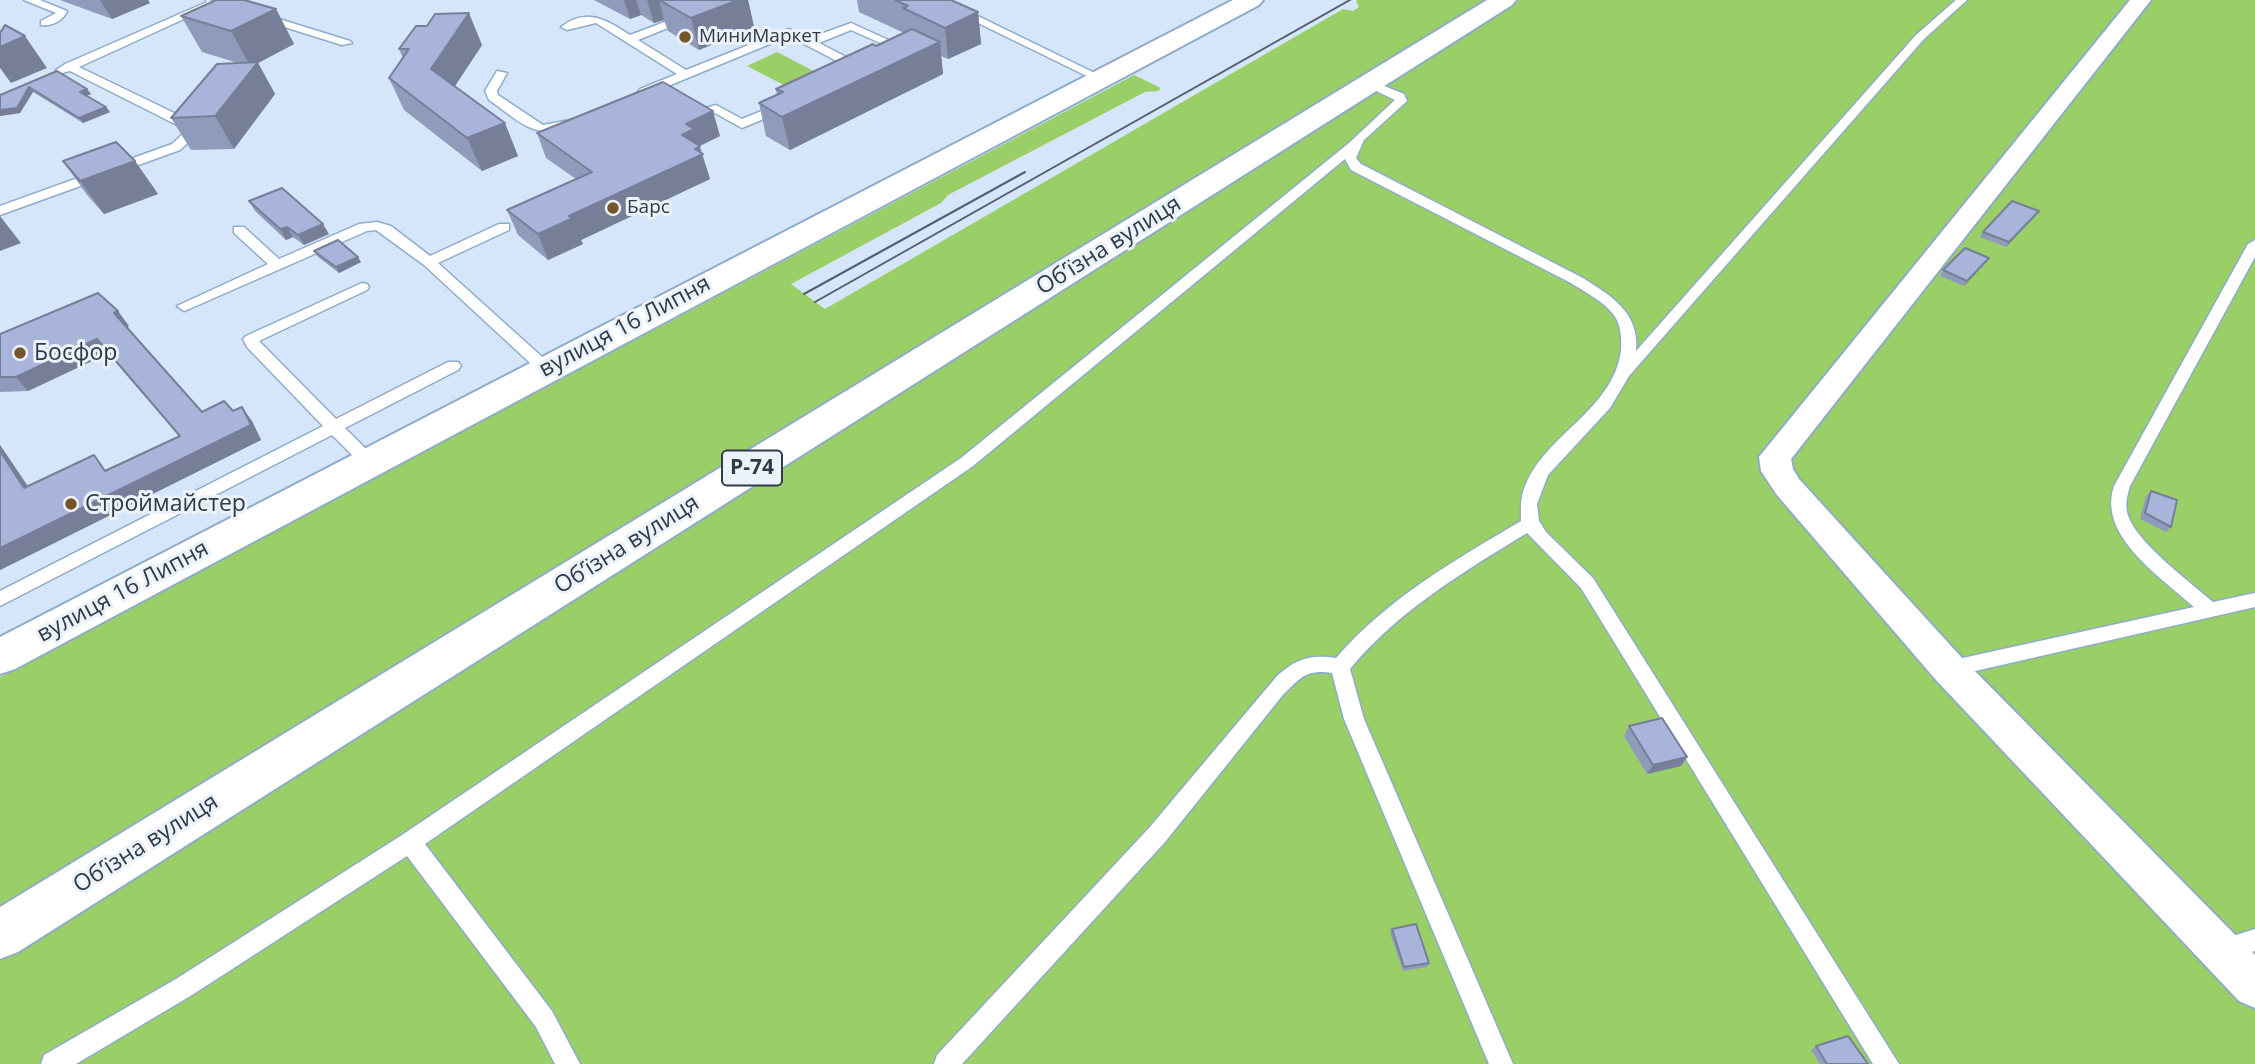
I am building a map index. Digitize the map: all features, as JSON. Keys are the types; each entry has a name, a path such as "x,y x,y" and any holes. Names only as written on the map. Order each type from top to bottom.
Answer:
{"main road":[{"name":"вулиця 16 Липня","path":"0,657 1251,0"},
{"name":"Обʼїзна вулиця","path":"0,935 1504,0"}],"street":[{"path":"2141,0 1775,457 1777,471 1788,487 1949,669 2255,986"}],"lane":[{"path":"29,0 62,11 60,16 45,23"},
{"path":"936,0 1101,79"},
{"path":"1887,1064 1587,583 1545,543 1531,523 1528,504 1542,469 1604,405 1622,377 1920,37 1962,0"},
{"path":"46,76 214,1 229,6"},
{"path":"631,39 694,14"},
{"path":"255,15 346,43"},
{"path":"568,27 587,20 598,20 685,75"},
{"path":"811,42 851,26 900,48"},
{"path":"637,94 782,33 794,33 858,68 843,77"},
{"path":"0,211 176,147 193,131 193,127 69,66"},
{"path":"501,73 491,91 493,97 540,129 553,129 577,119"},
{"path":"53,1064 184,987 410,842 967,462 1353,146 1401,101 1400,97 1368,83"},
{"path":"712,108 742,124 796,100"},
{"path":"1353,146 1350,158 1356,167 1576,280 1601,296 1622,315 1631,342 1622,377"},
{"path":"184,306 364,227 377,226 386,229 429,262 546,369"},
{"path":"429,262 504,227"},
{"path":"239,230 276,265"},
{"path":"2211,611 2132,537 2121,521 2117,503 2122,486 2255,244"},
{"path":"362,287 251,339 251,344 369,462"},
{"path":"0,599 453,366"},
{"path":"1340,667 1357,645 1426,591 1531,523"},
{"path":"1949,669 2255,600"},
{"path":"946,1064 1157,835 1275,690 1296,669 1314,662 1340,667"},
{"path":"1340,667 1354,719 1501,1064"},
{"path":"410,842 544,1019 568,1064"},
{"path":"2222,950 2255,940"}],"green space":[{"path":"2255,0 2255,1064 0,1064 0,677 1134,75 1161,88 1158,91 1145,92 948,195 941,203 791,284 825,309 1343,9 1353,11 1359,7 1356,1"},
{"path":"777,52 823,76 793,90 747,66"}],"building":[{"path":"216,0 244,0 276,9 231,31 181,16"},
{"path":"659,0 738,0 691,18"},
{"path":"895,0 951,0 978,12 945,28 903,8 908,6"},
{"path":"469,13 431,69 505,123 467,138 389,78 409,49 399,49 416,26 427,26 435,14"},
{"path":"5,25 25,36 0,47 0,33"},
{"path":"912,29 940,42 782,117 759,103 783,92 776,89"},
{"path":"258,62 215,116 171,118 217,64"},
{"path":"57,71 87,89 80,92 106,107 79,118 29,87 17,108 0,110 0,95"},
{"path":"663,82 713,111 686,124 694,129 682,135 700,146 695,149 703,154 569,216 573,218 538,234 507,210 592,172 537,133"},
{"path":"116,142 135,161 80,181 63,161"},
{"path":"282,188 323,224 298,235 287,227 280,229 249,201"},
{"path":"2012,201 2039,211 2009,242 1983,232"},
{"path":"338,240 358,257 336,267 314,251"},
{"path":"1965,248 1989,258 1967,281 1943,270"},
{"path":"98,293 118,311 114,313 202,412 224,401 233,411 242,407 251,425 0,548 0,451 24,488 94,455 105,471 180,436 97,339 16,377 0,377 0,334"},
{"path":"2151,491 2177,500 2171,527 2145,513"},
{"path":"1662,718 1687,757 1653,765 1629,726"},
{"path":"1416,924 1429,963 1404,967 1392,929"},
{"path":"1848,1036 1868,1064 1827,1064 1816,1046"}],"tram line":[{"path":"815,302 1350,0"},
{"path":"804,294 1025,172"}],"place":[{"name":"МиниМаркет","path":"685,37"},
{"name":"Барс","path":"613,208"},
{"name":"Босфор","path":"20,353"},
{"name":"Строймайстер","path":"71,504"}]}
